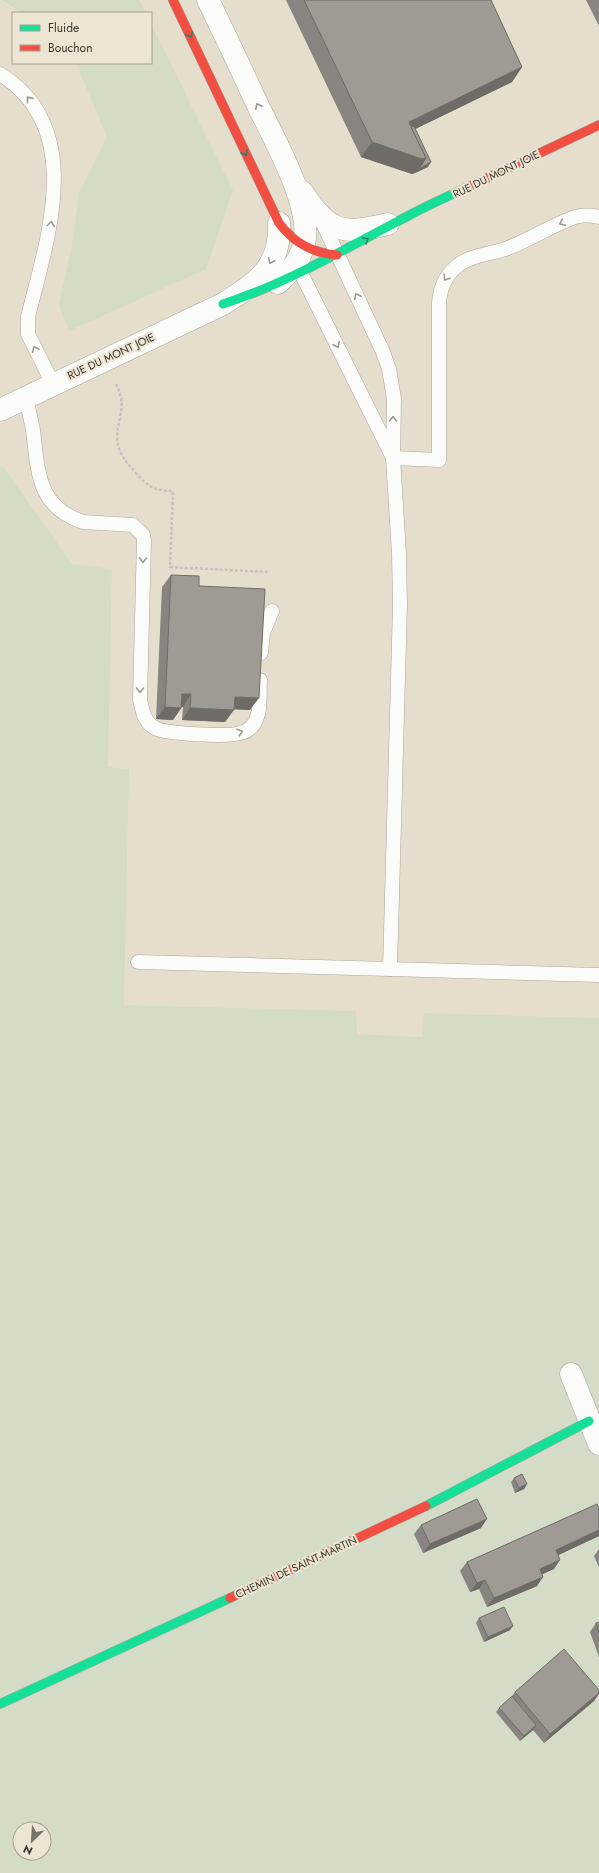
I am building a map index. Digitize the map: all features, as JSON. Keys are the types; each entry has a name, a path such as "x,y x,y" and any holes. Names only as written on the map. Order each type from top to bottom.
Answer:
{"street":[{"name":"RUE DU MONT JOIE","path":"0,410 223,304 252,285 268,269 277,246 278,223 173,0"},
{"name":"RUE DU MONT JOIE","path":"208,0 293,179 304,216 306,231 300,261 291,271 277,283 247,297 223,304"},
{"name":"RUE DU MONT JOIE","path":"300,261 337,255 394,223 599,124"},
{"name":"RUE DU MONT JOIE","path":"293,179 320,216 331,225 352,230 361,230 394,223"},
{"path":"300,261 318,252 337,255"},
{"path":"571,1374 599,1444"},
{"name":"CHEMIN DE SAINT-MARTIN","path":"0,1704 406,1516 589,1421"}],"lane":[{"path":"0,74 23,91 33,104 46,133 52,156 54,200 51,223 44,257 28,317 27,327 28,334 53,384"},
{"path":"393,458 439,460 440,292 444,282 458,265 468,260 510,247 574,218 595,214"},
{"path":"320,216 383,352 389,369 394,399 393,458 400,582 390,969"},
{"path":"278,223 300,261 393,458"},
{"path":"26,397 40,480 53,504 68,516 84,522 132,525 143,535 140,699 144,715 154,728 165,732 227,734 241,733 253,726 258,714 261,642 272,611"},
{"path":"138,962 599,975"}],"path":[{"path":"104,361 121,397 122,406 116,434 121,456 144,482 155,490 173,491 170,567 270,572"}],"shaded area":[{"path":"0,0 19,12 12,12 12,64 76,64 107,137 79,193 72,245 233,191 152,26 152,12 145,12 139,0 599,0 599,1018 425,1013 422,1037 356,1034 356,1011 124,1005 129,769 108,767 112,569 72,564 2,465 0,466"}],"green space":[{"path":"2,0 139,0 145,12 20,12"},
{"path":"152,26 233,190 206,269 69,331 59,305 72,245 79,193 107,137 76,64 152,64"},
{"path":"2,465 72,564 112,569 108,767 129,769 124,1005 356,1011 357,1034 422,1037 424,1013 599,1018 599,1873 0,1873 0,466"}],"building":[{"path":"304,0 491,0 522,67 409,122 426,158 422,159 372,142"},
{"path":"414,126 431,162 419,169 426,158 411,127"},
{"path":"171,575 199,576 199,586 265,589 259,698 235,697 234,710 190,708 191,694 182,694 181,708 165,707"},
{"path":"522,1474 527,1484 519,1488 514,1478"},
{"path":"477,1499 487,1519 430,1544 421,1525"},
{"path":"597,1504 599,1508 599,1530 556,1550 560,1560 540,1569 543,1577 494,1598 485,1580 477,1583 467,1562"},
{"path":"504,1607 513,1626 488,1637 479,1618"},
{"path":"599,1622 599,1632 596,1623"},
{"path":"564,1649 599,1690 599,1693 550,1734 515,1692"},
{"path":"512,1696 536,1725 524,1736 499,1708"}],"traffic: fast":[{"path":"223,304 271,286 339,253 421,209 466,188"},
{"path":"426,1506 589,1421"},
{"path":"0,1704 230,1598"}],"traffic: jam":[{"path":"173,0 279,223 291,236 304,246 320,252 337,255"},
{"path":"466,188 599,125"},
{"path":"230,1598 426,1506"}]}
